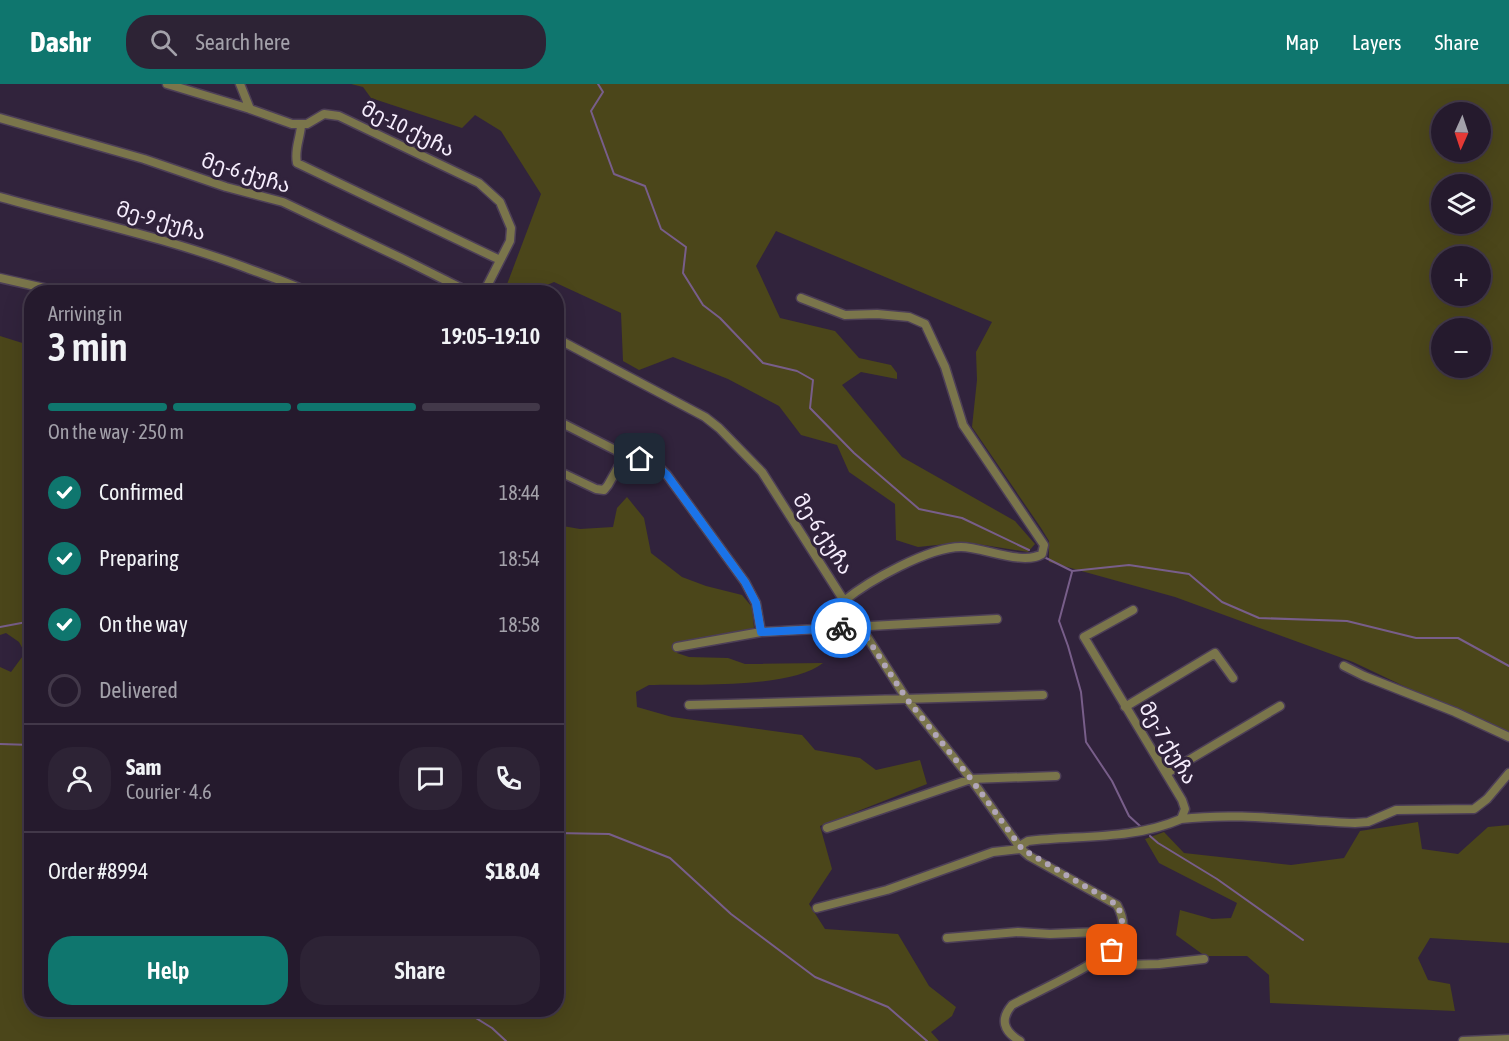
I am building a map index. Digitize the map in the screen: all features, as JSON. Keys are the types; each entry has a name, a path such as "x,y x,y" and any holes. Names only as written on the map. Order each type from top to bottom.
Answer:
{"street":[{"path":"166,84 301,126 295,154 297,163 500,260"},
{"path":"240,84 250,109"},
{"name":"მე-10 ქუჩა","path":"301,126 324,114 339,116 479,183 500,201 511,228 510,241 488,285"},
{"name":"მე-6 ქუჩა","path":"0,118 283,202 455,285"},
{"name":"მე-9 ქუჩა","path":"0,197 71,217 108,224 210,254 290,285"},
{"path":"0,278 31,285"},
{"path":"801,298 845,315 909,317 925,324 945,367 963,425 1044,545 1042,554 1036,558 1022,558 961,547 940,550 897,568 856,590 844,601"},
{"name":"მე-6 ქუჩა","path":"564,342 705,417 719,428 762,472 906,698 971,779 1022,849 1117,905 1124,918 1122,931"},
{"path":"564,424 625,455 655,464 667,475 745,582 756,603 761,632"},
{"path":"564,474 596,489 604,490 625,455"},
{"name":"მე-7 ქუჩა","path":"817,908 887,890 993,852 1022,849 1023,844 1028,841 1137,833 1181,819 1185,809 1182,800 1084,637 1133,610"},
{"path":"677,647 761,632 997,619"},
{"path":"1125,707 1215,653 1233,678"},
{"path":"1344,666 1509,737"},
{"path":"689,705 1042,695"},
{"path":"1167,773 1280,706"},
{"path":"1181,819 1250,817 1355,823 1368,822 1396,810 1474,809 1487,800 1509,773"},
{"path":"827,828 971,779 1056,776"},
{"path":"948,938 1018,932 1050,934 1122,931 1112,950 1012,1005 1006,1012 1004,1020 1010,1034 1020,1041"},
{"path":"1086,966 1159,964 1204,959"},
{"path":"1463,1041 1509,1039"}],"shaded area":[{"path":"351,84 1509,84 1509,736 1353,662 1175,597 1049,562 1049,541 972,427 977,380 976,352 992,322 776,231 756,266 780,318 835,331 859,358 891,365 897,373 897,379 861,372 842,385 902,457 1015,521 1035,544 1028,552 965,542 918,547 896,540 895,504 849,472 837,445 801,435 779,406 728,379 673,357 639,370 623,361 621,313 554,282 547,285 507,285 541,194 501,131 475,115 462,128 371,98 363,87"},
{"path":"0,336 24,344 24,651 19,642 6,633 0,635"},
{"path":"627,497 644,518 651,553 682,577 742,595 752,607 754,628 739,633 681,642 677,653 689,657 728,658 745,664 823,663 808,671 765,681 649,685 636,692 637,707 672,717 802,735 815,750 860,758 876,770 920,760 927,784 820,826 832,869 809,904 825,929 898,934 929,986 956,1007 952,1016 931,1032 939,1041 0,1041 0,667 11,672 24,654 24,1017 564,1017 564,526 580,529 613,527 617,508"},
{"path":"1418,822 1422,849 1458,854 1488,827 1509,825 1509,943 1430,938 1418,958 1428,980 1450,984 1455,1011 1270,1003 1269,975 1247,956 1205,956 1176,935 1180,910 1212,919 1231,918 1237,903 1159,863 1145,839 1164,832 1184,853 1291,865 1344,858 1360,831"}],"waterway":[{"path":"598,84 603,92 591,111 614,174 645,186 661,229 686,247 683,273 703,305 720,318 763,363 797,371 813,380 810,408 854,453 919,509 962,518 1029,550"},
{"path":"1046,558 1072,571 1129,565 1189,574 1222,602 1259,618 1347,621 1416,638 1458,638 1509,666"},
{"path":"1072,572 1059,621 1081,692 1086,742 1112,781 1129,816 1140,826"},
{"path":"0,627 24,622"},
{"path":"0,744 24,745"},
{"path":"564,833 609,834 670,858 731,914 815,977 888,1007 927,1041"},
{"path":"1150,836 1217,879 1303,940"},
{"path":"474,1017 492,1028 506,1041"}],"way so far":[{"path":"841,628 860,627 906,698 971,779 1022,849 1117,905 1124,918 1118,942 1112,950"}],"route":[{"path":"640,459 655,464 667,475 745,582 756,603 761,632 841,628"}]}
